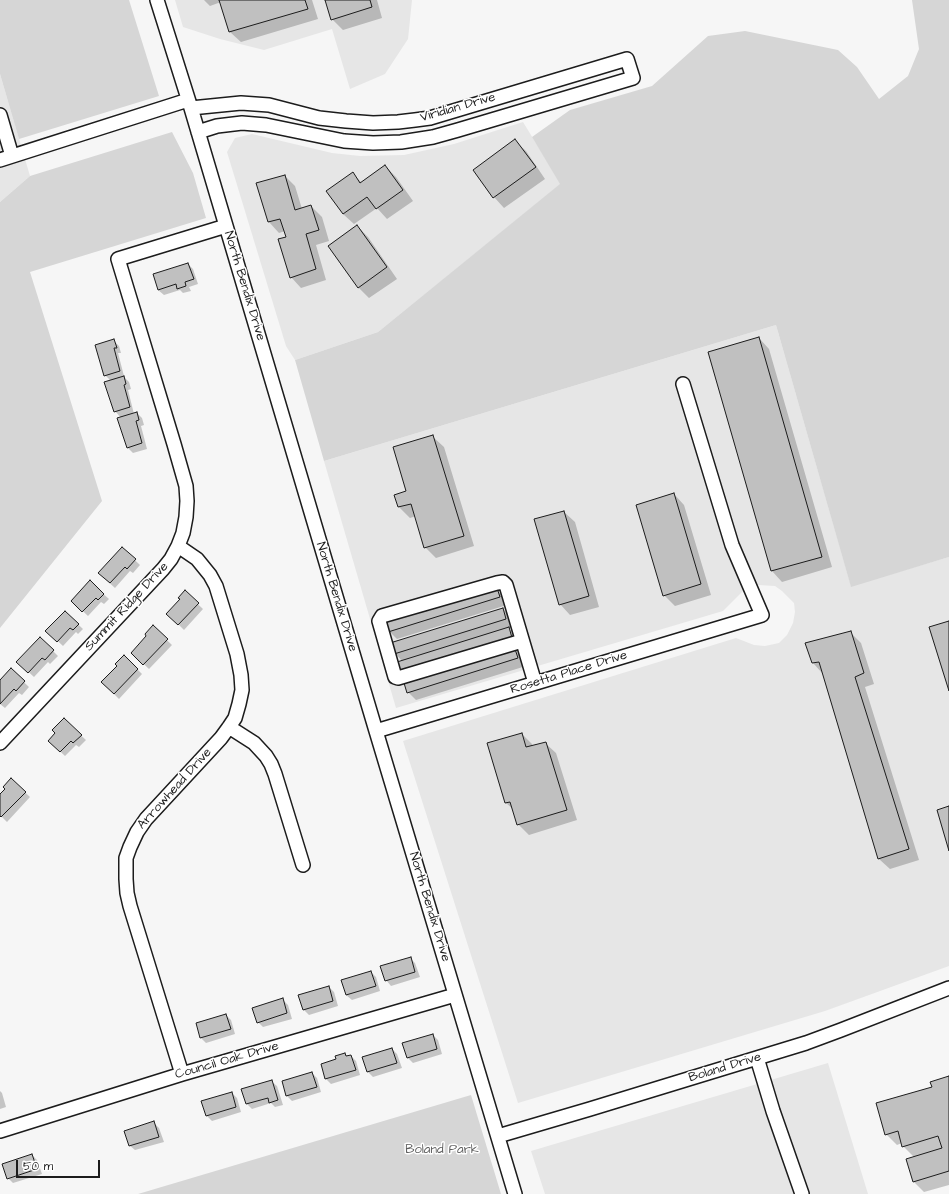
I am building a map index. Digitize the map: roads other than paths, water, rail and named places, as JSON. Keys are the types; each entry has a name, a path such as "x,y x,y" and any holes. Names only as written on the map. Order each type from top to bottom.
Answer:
{"street":[{"name":"North Bendix Drive","path":"157,0 198,132 515,1194"},
{"name":"Viridian Drive","path":"6,158 189,104 241,103 269,105 319,118 373,123 430,118 627,59 632,78 458,130 400,142 373,143 344,141 266,125 242,123 217,126 198,132"},
{"path":"0,116 6,158"},
{"path":"314,135 319,118"},
{"path":"415,120 419,138"},
{"name":"Summit Ridge Drive","path":"0,743 163,569 171,559 183,533 187,502 186,486 118,259 226,226"},
{"name":"Rosetta Place Drive","path":"376,731 762,615 732,545 684,384"},
{"name":"Arrowhead Drive","path":"178,546 197,559 210,575 216,586 237,654 242,690 235,718 229,727 221,738 146,819 137,832 126,858 127,892 130,906 182,1074"},
{"path":"522,642 398,678 395,677 379,621 382,616 503,582 506,585 535,683"},
{"path":"229,727 254,744 266,756 271,764 276,774 303,865"},
{"name":"Boland Drive","path":"498,1136 757,1058 841,1030 949,988"},
{"name":"Council Oak Drive","path":"0,1131 182,1074 455,995"},
{"path":"757,1058 773,1111 802,1194"}],"park label":[{"name":"Boland Park","path":"442,1150"}]}
